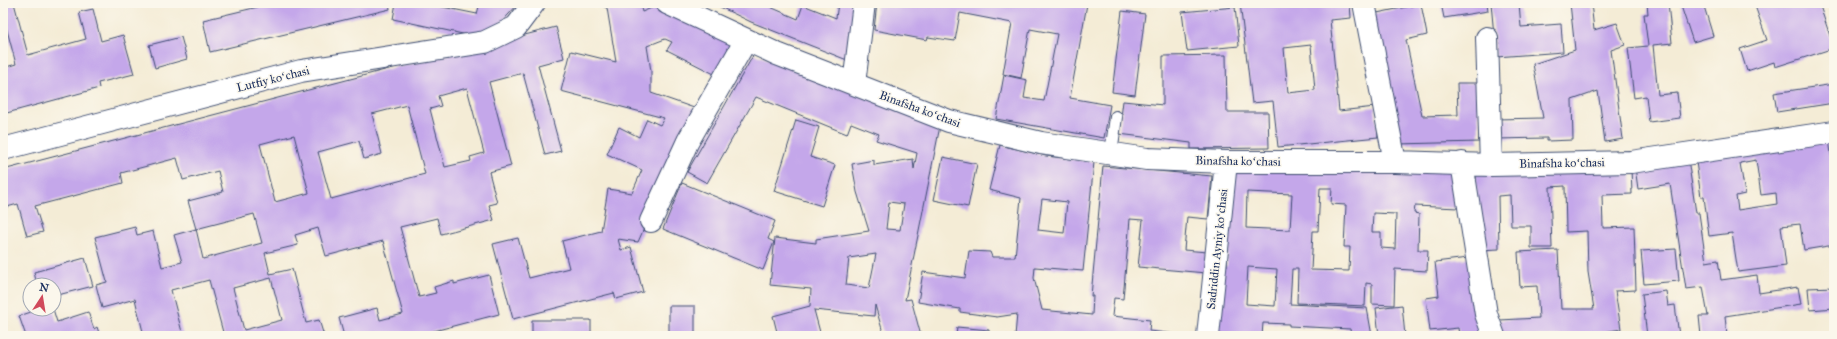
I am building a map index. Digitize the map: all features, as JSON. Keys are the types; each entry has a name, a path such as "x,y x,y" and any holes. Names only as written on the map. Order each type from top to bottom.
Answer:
{"street":[{"name":"Lutfiy koʻchasi","path":"3,149 301,70 485,42 516,27 534,3"},
{"name":"Binafsha koʻchasi","path":"667,3 777,54 949,122 1041,142 1147,159 1226,162 1395,162 1491,165 1631,162 1834,132"},
{"path":"854,84 864,3"},
{"path":"1364,3 1395,162"},
{"path":"1487,38 1491,165"},
{"path":"651,221 688,141 746,40"},
{"name":"Sadriddin Ayniy koʻchasi","path":"1208,336 1226,162"},
{"path":"1462,163 1486,314 1494,336"}],"lane":[{"path":"1111,153 1116,117"}],"building":[{"path":"3,3 14,3 28,55 86,39 79,12 93,9 101,41 123,35 134,74 98,83 99,88 3,114 3,68 16,64 3,15"},
{"path":"257,3 389,3 390,9 210,52 203,20 258,7"},
{"path":"396,3 423,3 477,14 480,3 519,3 498,26 477,37 393,19"},
{"path":"595,3 640,3 642,12 661,4 737,43 720,77 667,50 672,42 665,39 647,46 651,71 651,93 697,109 638,242 618,239 621,250 631,247 643,292 616,299 614,293 513,319 493,244 518,238 529,278 569,268 562,241 601,231 608,189 632,193 642,170 607,154 619,127 639,137 647,119 660,125 664,118 561,91 571,51 616,62 607,8"},
{"path":"712,3 761,3 798,19 803,5 836,18 838,3 858,3 847,60 751,22"},
{"path":"877,3 925,3 934,5 934,3 1087,4 1070,98 1110,105 1104,138 996,119 1004,75 1027,80 1024,98 1044,101 1057,34 1030,29 1021,78 1003,74 1012,23 960,13 955,41 928,37 927,40 874,30"},
{"path":"1240,3 1350,3 1351,18 1330,20 1339,111 1375,107 1378,137 1278,147 1273,101 1252,103","holes":["1311,45 1315,90 1288,93 1284,48"]},
{"path":"1441,3 1487,3 1488,11 1444,18"},
{"path":"1491,3 1519,3 1521,27 1561,24 1563,52 1496,57"},
{"path":"1570,3 1591,3 1594,30 1617,23 1625,45 1611,50 1623,139 1605,142 1598,91 1572,100 1573,140 1547,141 1547,138 1496,139 1496,119 1543,118 1533,64 1575,50"},
{"path":"1647,3 1668,3 1672,43 1653,45 1658,95 1677,93 1680,118 1649,122 1646,96 1634,98 1628,48 1648,46 1644,14 1648,14"},
{"path":"1680,3 1703,3 1713,36 1693,42"},
{"path":"1754,3 1819,3 1834,48 1775,67 1774,62 1747,71 1740,49 1767,40"},
{"path":"1421,4 1427,35 1406,40 1422,116 1458,115 1457,83 1478,83 1479,142 1397,144 1372,14"},
{"path":"1235,7 1239,46 1187,51 1182,12"},
{"path":"1122,11 1145,14 1135,95 1112,92"},
{"path":"556,27 564,58 538,65 561,151 545,155 523,73 489,82 511,166 489,172 497,203 489,205 494,220 441,234 437,218 400,227 419,297 436,293 434,287 454,281 454,284 489,275 499,314 415,336 344,336 339,318 377,308 380,320 403,314 383,241 326,256 318,228 295,235 298,245 265,253 270,274 292,269 306,323 319,320 324,336 224,336 209,280 171,290 183,336 144,336 135,299 102,308 96,285 107,282 95,237 135,227 137,235 153,231 162,267 182,262 174,235 196,229 188,201 223,192 218,171 183,180 177,158 121,173 123,183 35,206 43,232 27,236 18,204 3,208 3,170 400,66","holes":["467,88 484,153 470,157 471,161 445,167 430,109 441,106 438,96","407,105 425,174 331,199 318,152 359,141 364,159 382,154 372,114","294,135 309,193 275,202 260,144","254,214 262,243 203,259 196,229","271,278 282,320 244,330 233,288"]},
{"path":"181,37 187,59 155,68 149,45"},
{"path":"754,54 940,126 905,300 911,299 921,336 884,336 875,305 874,316 814,310 821,336 778,336 773,316 810,306 811,289 770,285 775,238 816,243 816,239 869,231 857,192 852,164 874,160 874,165 913,159 914,169 917,153 876,140 879,134 851,123 847,134 756,97 707,183 687,172","holes":["889,202 904,204 900,230 886,229","876,254 869,288 846,285 849,258"]},
{"path":"1226,55 1227,112 1268,112 1269,148 1191,149 1191,143 1119,134 1123,101 1163,105 1163,56"},
{"path":"1834,84 1834,103 1777,112 1774,93"},
{"path":"796,120 819,127 810,157 835,165 822,206 774,191"},
{"path":"1829,140 1834,173 1834,245 1804,250 1800,224 1781,226 1786,266 1738,272 1732,233 1709,236 1704,197 1701,197 1695,155","holes":["1756,160 1761,195 1776,193 1777,204 1738,210 1736,196 1745,194 1740,163"]},
{"path":"1000,145 1046,156 1094,162 1083,271 1035,267 1034,278 1042,310 1092,315 1093,296 1091,296 1103,166 1212,176 1208,219 1187,217 1184,250 1207,252 1206,273 1138,267 1143,220 1130,219 1123,299 1114,298 1112,316 1150,320 1149,331 1195,336 1015,336 1017,314 997,317 960,312 960,309 918,302 923,272 965,278 969,251 990,252 992,257 1015,257 1021,198 989,190","holes":["1042,199 1067,202 1064,233 1038,230"]},
{"path":"943,157 977,164 968,207 934,200"},
{"path":"1688,159 1696,213 1699,213 1706,262 1718,260 1721,280 1757,275 1759,293 1798,287 1801,304 1725,316 1727,336 1701,336 1699,316 1708,316 1703,287 1686,289 1670,184 1638,189 1635,167"},
{"path":"1231,166 1459,171 1458,208 1415,206 1414,213 1419,214 1418,250 1428,250 1427,271 1395,269 1394,305 1372,304 1372,284 1366,283 1365,306 1297,303 1298,269 1292,269 1290,304 1367,308 1372,336 1351,336 1350,329 1289,326 1289,324 1263,323 1262,336 1218,336 1221,266 1227,266","holes":["1320,188 1332,188 1331,204 1346,205 1344,247 1350,247 1349,271 1311,270 1313,231 1318,231","1247,192 1292,194 1290,230 1246,228","1373,213 1396,214 1395,249 1381,248 1381,232 1372,232","1248,267 1277,269 1275,306 1246,304"]},
{"path":"1631,168 1632,194 1602,195 1603,228 1634,227 1636,290 1615,291 1621,329 1598,333 1598,336 1501,336 1500,320 1539,318 1537,286 1520,287 1518,252 1558,250 1561,309 1594,309 1588,272 1587,231 1566,232 1565,186 1550,187 1552,248 1531,248 1531,226 1511,226 1510,195 1498,196 1499,249 1478,250 1476,172"},
{"path":"682,183 775,221 768,239 774,242 763,270 663,229"},
{"path":"1676,249 1679,281 1644,284 1641,251"},
{"path":"85,258 93,286 62,294 62,277 35,277 34,272"},
{"path":"1468,258 1483,336 1459,336 1458,328 1430,331 1426,298 1439,296 1435,262"},
{"path":"1834,287 1834,308 1810,310 1808,288"},
{"path":"1666,291 1668,306 1675,305 1679,336 1647,336 1642,294"},
{"path":"1402,305 1405,336 1379,336 1376,308"},
{"path":"669,306 695,306 695,336 669,336"},
{"path":"88,312 94,329 97,327 100,336 26,336 19,316 55,317 57,322"},
{"path":"532,320 591,320 591,336 532,336"},
{"path":"957,327 989,330 989,336 956,336"}]}
